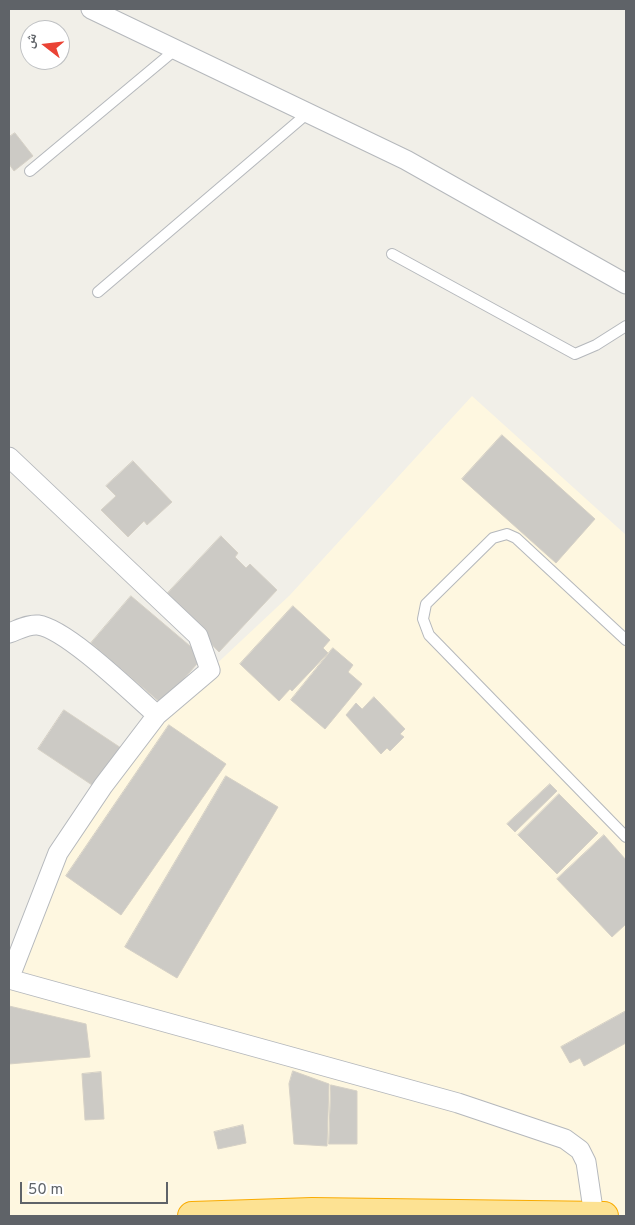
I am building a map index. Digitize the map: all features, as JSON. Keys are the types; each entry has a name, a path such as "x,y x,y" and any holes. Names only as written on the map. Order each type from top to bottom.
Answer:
{"highway":[{"path":"192,1216 312,1212 604,1216"}],"street":[{"path":"91,9 406,160 626,284"},
{"path":"9,457 198,636 210,670 157,715 104,786 58,853 9,979 458,1103 565,1140 580,1150 586,1162 594,1216"},
{"path":"9,633 26,626 36,625 47,628 88,654 157,715"}],"lane":[{"path":"30,171 175,50"},
{"path":"98,292 309,112"},
{"path":"392,254 576,354 596,345 626,326"},
{"path":"626,640 516,538 507,534 493,538 426,604 423,619 429,635 626,837"}],"shaded area":[{"path":"472,396 626,535 626,1216 9,1216 9,979 28,930 103,786 210,670 290,595"}],"building":[{"path":"15,133 33,156 14,171 9,164 9,137"},
{"path":"502,435 595,519 556,563 462,479"},
{"path":"133,461 172,502 147,525 144,521 128,537 101,510 116,496 106,486"},
{"path":"221,536 238,553 235,557 246,568 250,564 277,590 219,652 165,596"},
{"path":"131,596 203,657 162,704 91,643"},
{"path":"293,606 330,640 323,648 328,653 292,691 290,689 279,701 240,664"},
{"path":"333,648 353,665 348,672 362,684 325,729 291,700"},
{"path":"374,697 405,729 400,734 404,737 390,751 387,748 381,754 346,715 356,703 362,709"},
{"path":"64,710 124,750 98,789 38,749"},
{"path":"169,725 226,764 121,915 66,876"},
{"path":"226,776 278,807 177,978 125,947"},
{"path":"550,784 557,791 515,832 507,824"},
{"path":"559,794 598,833 557,874 518,835"},
{"path":"604,835 626,860 626,924 612,937 557,879"},
{"path":"9,1006 86,1024 90,1057 9,1064"},
{"path":"626,1011 626,1043 584,1066 580,1058 570,1063 561,1047"},
{"path":"293,1071 329,1084 327,1146 294,1144 289,1084"},
{"path":"101,1072 104,1119 85,1120 82,1074"},
{"path":"331,1085 357,1091 357,1144 329,1144"},
{"path":"243,1125 246,1143 218,1149 214,1132"}]}
